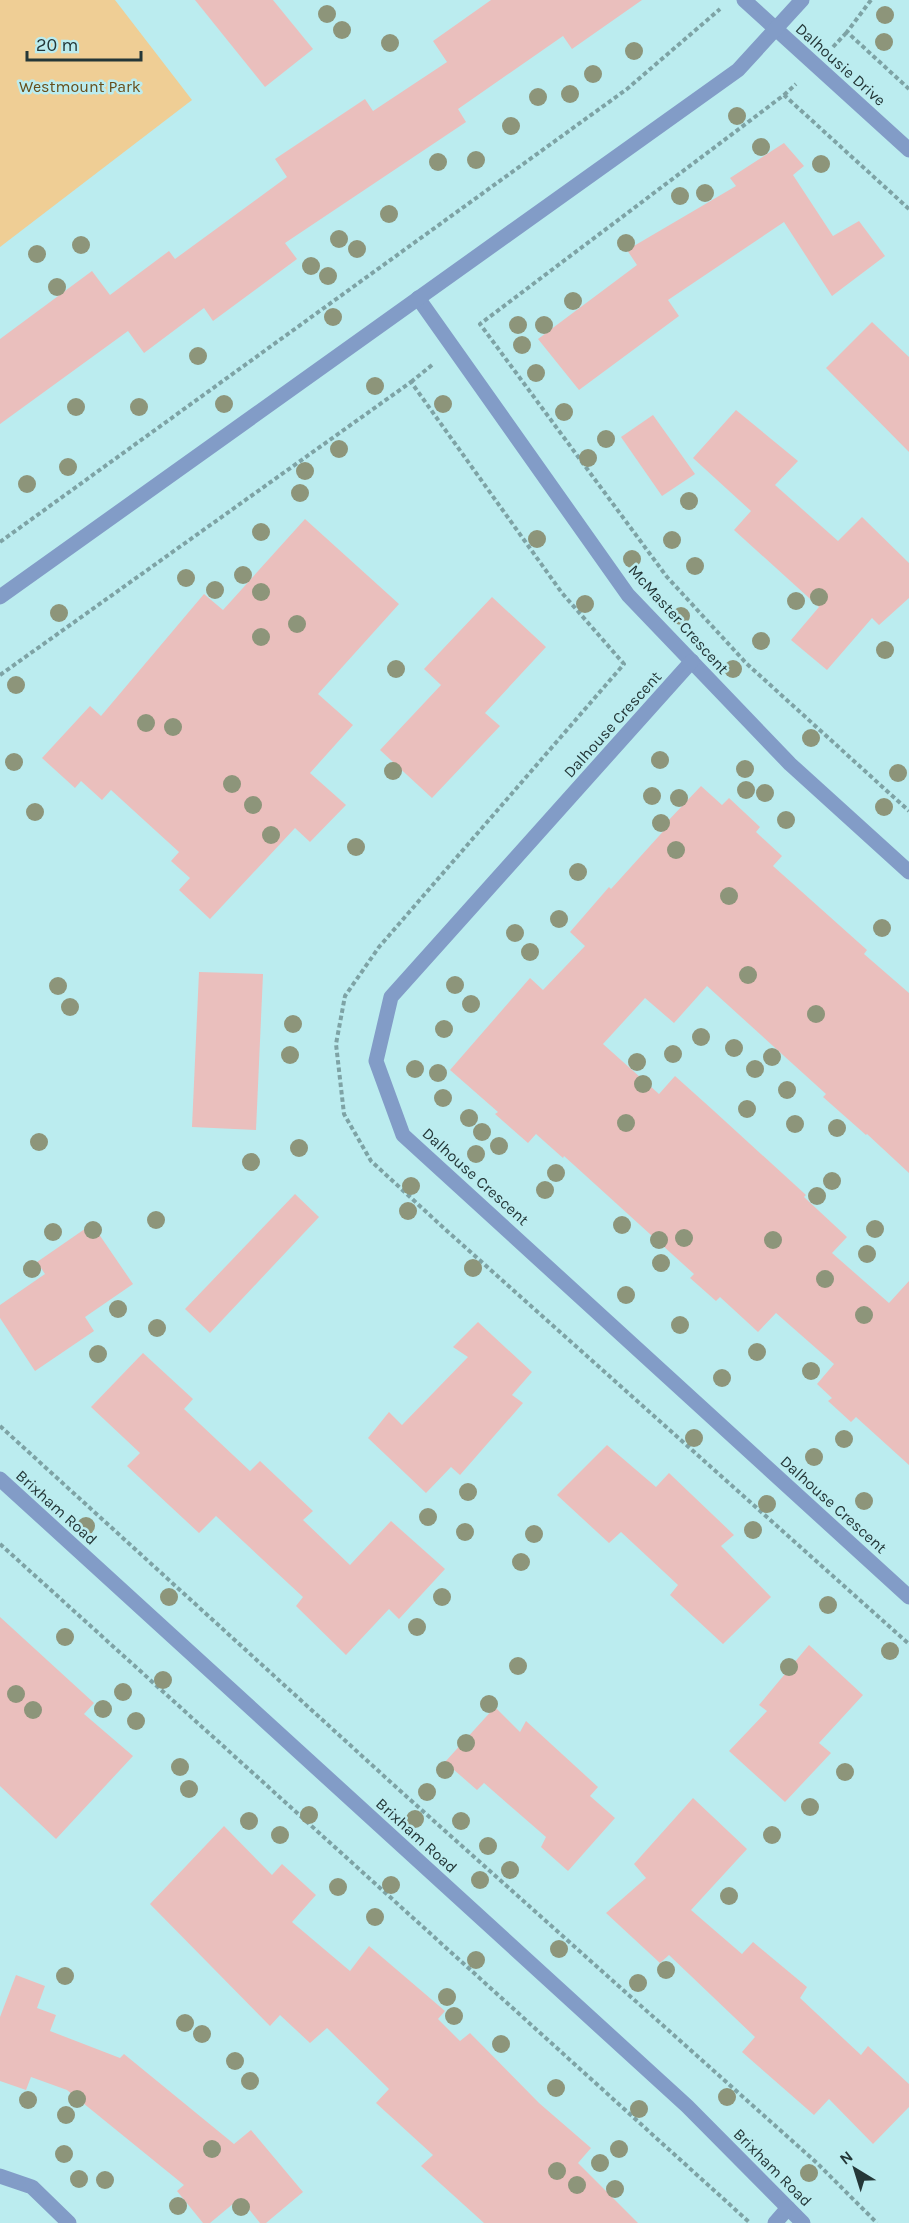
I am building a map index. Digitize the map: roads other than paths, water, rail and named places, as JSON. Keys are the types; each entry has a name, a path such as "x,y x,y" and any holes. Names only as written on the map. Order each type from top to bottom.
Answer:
{"street":[{"name":"Dalhousie Drive","path":"744,0 909,150"},
{"path":"0,597 738,70 802,0"},
{"name":"McMaster Crescent","path":"418,298 628,595 790,764 909,873"},
{"name":"Dalhouse Crescent","path":"692,661 392,997 376,1061 404,1135 909,1597"},
{"name":"Brixham Road","path":"0,1479 687,2106 803,2223"},
{"path":"0,2176 32,2187 69,2223"},
{"path":"775,2223 788,2208"}],"park label":[{"name":"Westmount Park","path":"80,86"}]}
